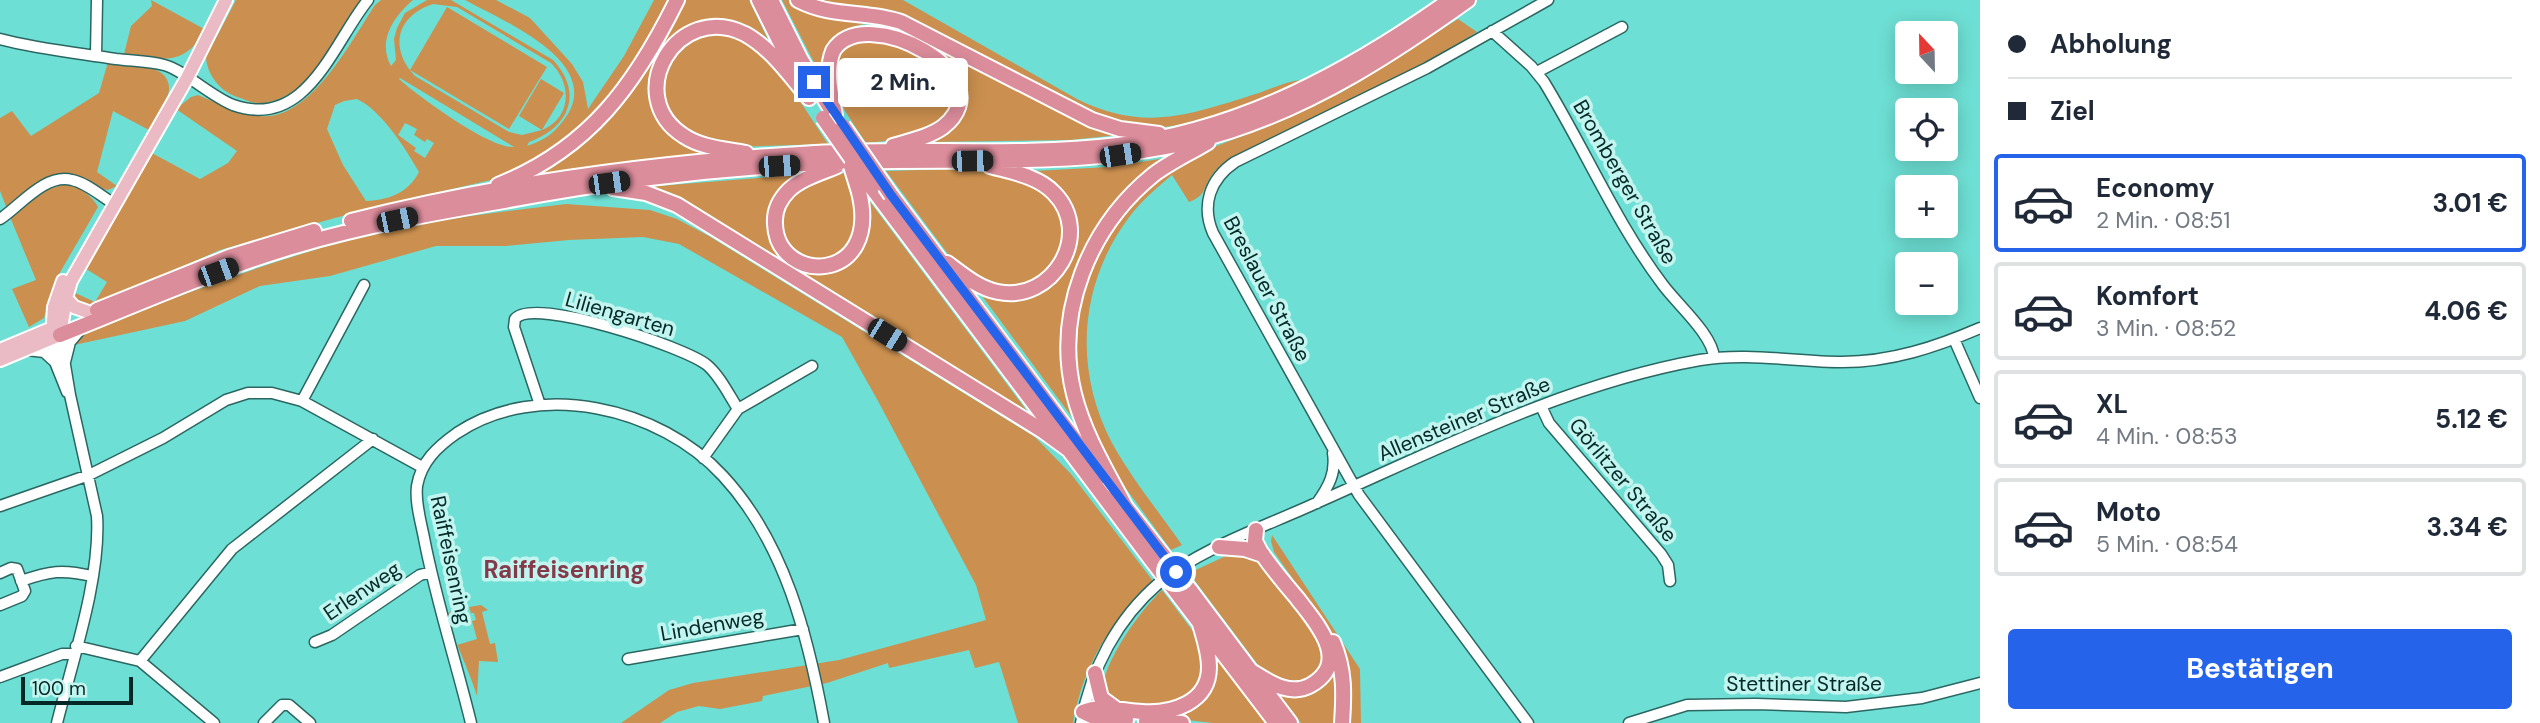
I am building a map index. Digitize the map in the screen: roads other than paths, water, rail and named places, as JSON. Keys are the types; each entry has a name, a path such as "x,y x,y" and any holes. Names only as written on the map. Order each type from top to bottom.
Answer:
{"highway":[{"path":"56,332 323,233 457,198 528,172 559,154 589,130 627,87 677,0"},
{"path":"759,0 809,98"},
{"path":"771,0 833,120 846,159 865,190 1069,450 1251,671 1290,723"},
{"path":"798,0 822,11 878,16 901,22 1092,120 1120,128 1170,135"},
{"path":"343,228 590,186 730,169 846,159 1055,160 1120,155 1178,145 1277,113 1326,91 1377,62 1437,15 1450,0"},
{"path":"457,198 652,167 764,156 879,151 1056,150 1117,145 1170,135 1223,122 1303,90 1468,0"},
{"path":"764,156 699,144 673,127 660,107 658,72 670,49 682,37 697,30 721,27 737,31 760,45 833,120 1125,506 1158,558"},
{"path":"833,120 829,76 831,58 839,43 853,31 870,27 894,31 939,56 951,68 958,83 959,99 953,116 933,133 879,151"},
{"path":"1125,506 1088,434 1075,396 1069,346 1075,296 1092,250 1123,203 1167,165 1227,131"},
{"path":"846,159 803,181 782,199 777,208 775,227 786,253 802,263 820,267 848,256 859,241 863,225 865,190"},
{"path":"937,256 979,285 997,292 1016,293 1048,281 1059,269 1066,254 1070,227 1065,210 1054,193 1029,177 972,161"},
{"path":"590,186 646,193 677,205 1069,450"},
{"path":"1251,671 1272,684 1297,690 1313,684 1320,677 1326,670 1329,655 1328,644 1320,628 1263,555 1255,541 1256,530"},
{"path":"1256,530 1331,639 1340,661 1344,682 1342,723"},
{"path":"1219,547 1245,549 1263,555"},
{"path":"1185,593 1200,624 1276,723"},
{"path":"1110,717 1172,710 1187,704 1199,694 1207,681 1209,667 1200,624"},
{"path":"1095,673 1101,698 1110,717"},
{"path":"1082,718 1094,708 1110,717 1182,723"}],"main road":[{"path":"56,332 59,290 187,78 226,0"},
{"path":"0,360 23,351 56,332 78,268 112,203"},
{"path":"66,298 88,319"},
{"path":"0,350 56,332"}],"street":[{"path":"96,55 97,0"},
{"path":"0,39 161,64 233,104 252,109 269,109 290,101 310,86 368,0"},
{"name":"Breslauer Straße","path":"1528,723 1354,486 1213,233 1207,209 1212,186 1222,172 1235,162 1404,79 1548,0"},
{"path":"1537,72 1622,27"},
{"name":"Bromberger Straße","path":"1492,31 1537,72 1639,248 1663,285 1706,338 1714,358"},
{"path":"0,219 45,185 61,179 76,181 112,203"},
{"path":"302,401 364,285"},
{"name":"Liliengarten","path":"540,405 513,323 521,314 550,314 597,324 654,341 699,360 714,372 738,409"},
{"path":"59,364 70,342 88,319"},
{"name":"Allensteiner Straße","path":"1082,718 1095,673 1113,636 1141,600 1178,569 1219,547 1354,486 1541,406 1656,370 1714,358 1863,361 1908,353 1980,328"},
{"path":"56,332 59,364 70,396 89,475 98,534 92,576 57,723"},
{"path":"1954,339 1980,398"},
{"path":"23,351 44,352 59,364"},
{"path":"703,458 738,409 812,366"},
{"path":"0,506 89,475 163,438 226,400 260,392 302,401 422,467 441,445 470,426 508,410 540,405 598,409 635,419 673,438 703,458 736,491 758,522 787,582 803,629 824,723"},
{"name":"Görlitzer Straße","path":"1541,406 1554,429 1661,554 1668,565 1670,581"},
{"path":"140,661 232,549 373,439"},
{"path":"1317,503 1333,474 1332,449"},
{"name":"Raiffeisenring","path":"422,467 417,501 431,572 471,723"},
{"path":"0,573 11,568 17,569 26,591 22,596 0,604"},
{"path":"21,581 55,570 92,576"},
{"name":"Erlenweg","path":"315,642 332,635 420,575 431,572"},
{"name":"Lindenweg","path":"628,659 803,629"},
{"path":"0,677 75,650 140,661 213,723"},
{"name":"Stettiner Straße","path":"1629,723 1687,705 1846,707 1922,698 1980,683"},
{"path":"264,723 282,705 289,705 310,723"}],"district":[{"name":"Raiffeisenring","path":"564,569"}]}
